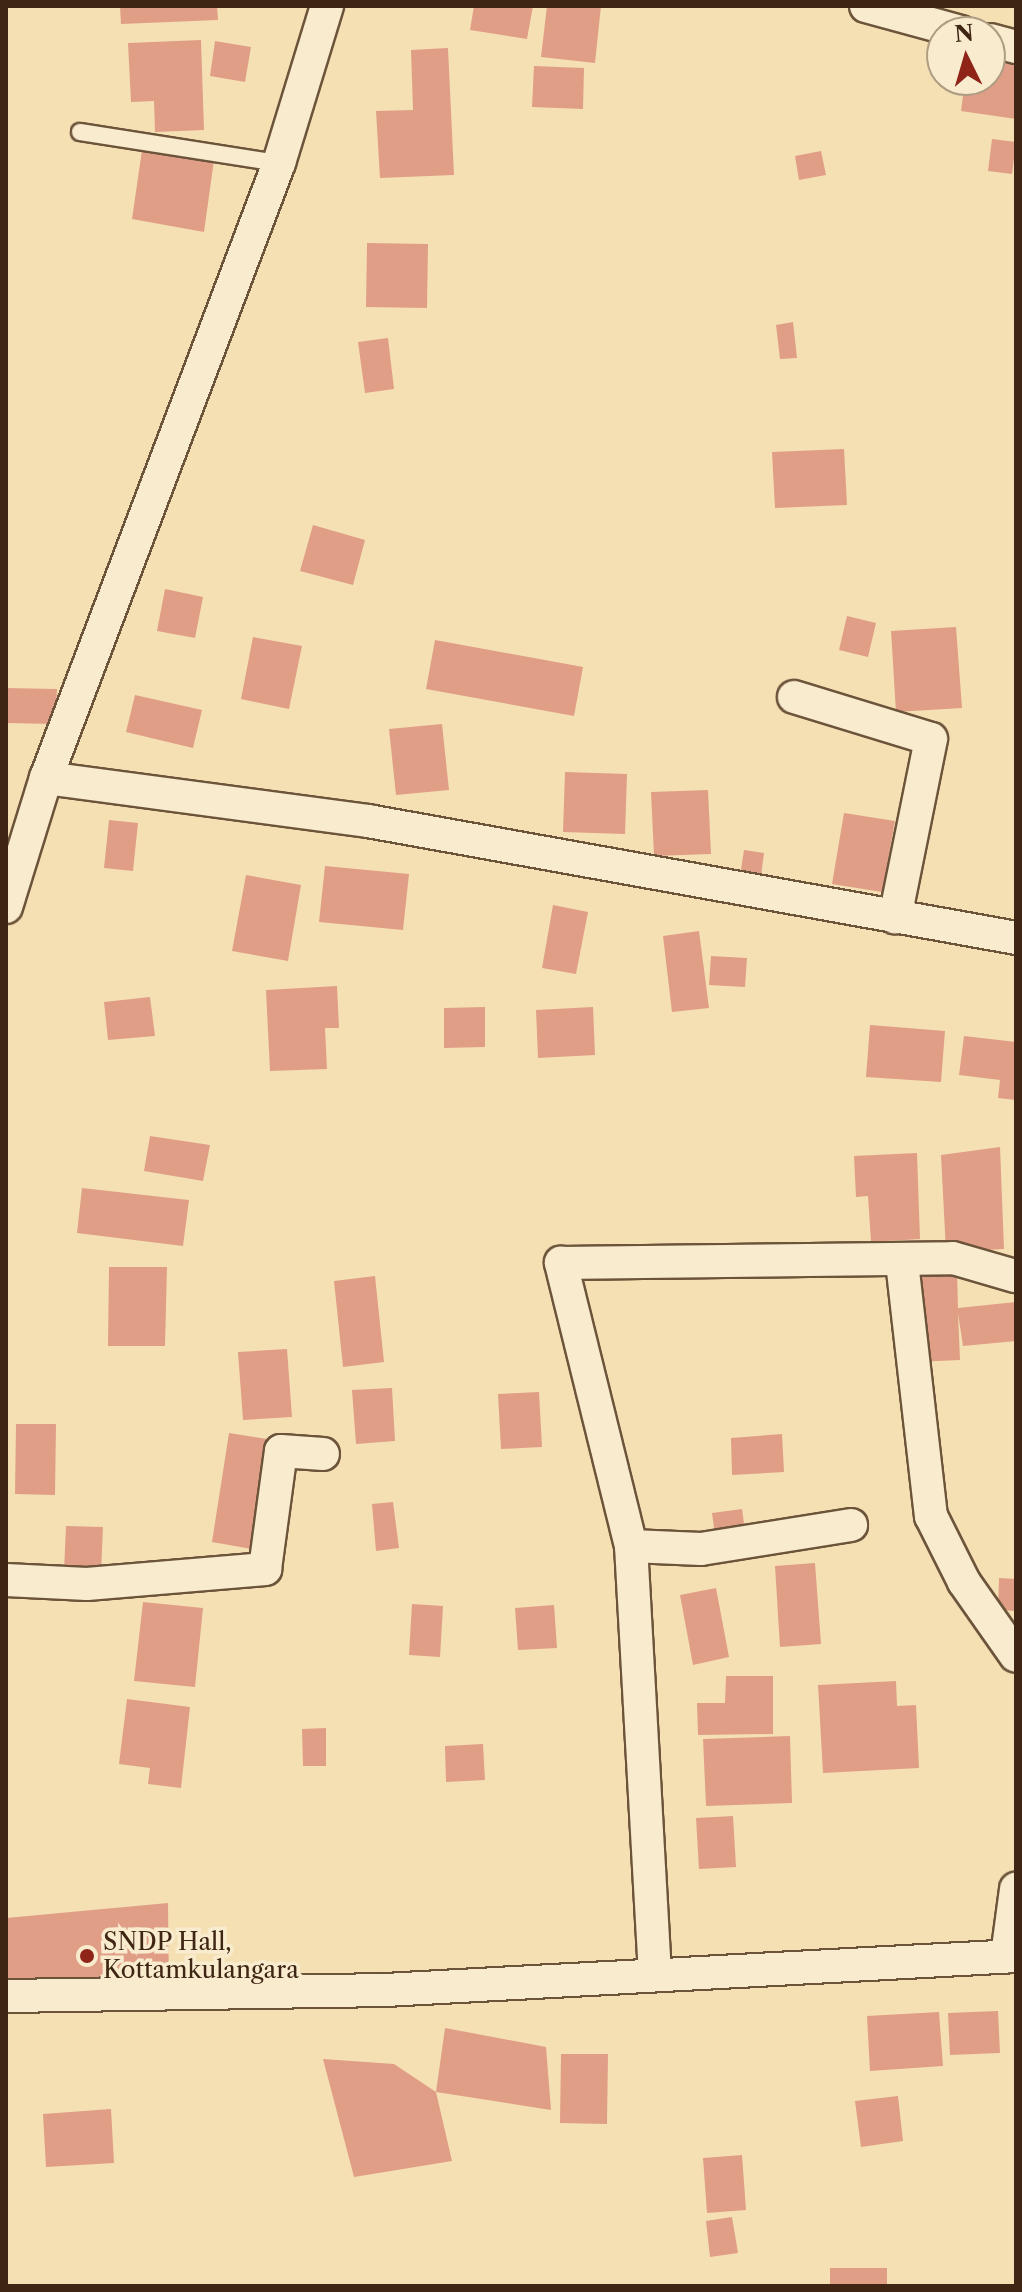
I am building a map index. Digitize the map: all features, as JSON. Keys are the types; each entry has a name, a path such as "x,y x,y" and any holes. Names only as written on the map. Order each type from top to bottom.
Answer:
{"street":[{"path":"6,907 46,778 279,163 327,6"},
{"path":"866,6 926,22"},
{"path":"794,697 931,739 895,917"},
{"path":"46,778 368,821 1015,941"},
{"path":"655,1975 631,1546 561,1263 902,1262 953,1258 1016,1271"},
{"path":"902,1262 931,1516 964,1582 1016,1656"},
{"path":"6,1580 87,1584 265,1569 281,1451 323,1454"},
{"path":"631,1546 701,1549 851,1525"},
{"path":"6,1996 385,1990 1012,1956 1016,1889"}],"lane":[{"path":"80,132 279,163"}],"building":[{"path":"120,6 217,6 218,20 121,24"},
{"path":"474,6 533,6 527,39 470,30"},
{"path":"547,6 601,6 595,63 541,57"},
{"path":"201,40 204,130 155,132 154,101 131,102 128,43"},
{"path":"215,41 251,47 245,82 210,76"},
{"path":"448,48 454,175 380,178 376,111 413,110 411,50"},
{"path":"1006,58 1016,60 1016,119 961,111 963,96 1006,96"},
{"path":"534,66 584,68 583,109 532,107"},
{"path":"992,139 1016,142 1012,174 988,171"},
{"path":"142,150 214,160 204,232 132,219"},
{"path":"821,151 826,175 799,180 795,156"},
{"path":"367,243 428,244 427,308 366,307"},
{"path":"793,322 797,358 780,359 776,325"},
{"path":"388,338 394,389 365,393 358,342"},
{"path":"844,449 847,505 775,508 772,452"},
{"path":"313,525 365,540 353,585 300,571"},
{"path":"165,589 203,597 195,638 157,631"},
{"path":"847,616 876,623 868,657 839,650"},
{"path":"956,627 962,708 896,712 891,631"},
{"path":"253,637 302,646 289,709 241,699"},
{"path":"435,640 583,667 574,716 426,689"},
{"path":"6,688 57,689 55,724 6,723"},
{"path":"135,695 202,710 193,748 126,732"},
{"path":"442,724 449,790 396,795 389,729"},
{"path":"565,772 627,774 625,834 563,832"},
{"path":"708,790 711,854 654,856 651,792"},
{"path":"844,813 895,821 882,892 832,884"},
{"path":"109,820 138,823 133,871 104,868"},
{"path":"744,850 764,853 759,892 738,889"},
{"path":"325,866 409,874 403,930 319,922"},
{"path":"246,875 301,885 288,961 232,951"},
{"path":"553,905 588,912 576,974 542,968"},
{"path":"699,931 709,1008 672,1012 663,936"},
{"path":"711,956 747,958 745,987 709,985"},
{"path":"337,986 339,1028 325,1028 327,1069 270,1071 266,990"},
{"path":"150,997 155,1036 108,1040 104,1002"},
{"path":"485,1007 485,1047 444,1048 444,1008"},
{"path":"593,1007 595,1055 538,1058 536,1010"},
{"path":"870,1025 945,1031 941,1082 866,1077"},
{"path":"964,1036 1016,1042 1016,1100 998,1098 1000,1080 959,1075"},
{"path":"150,1136 210,1145 203,1181 144,1171"},
{"path":"1000,1147 1004,1249 946,1252 941,1155"},
{"path":"917,1153 920,1239 871,1242 868,1196 856,1197 854,1156"},
{"path":"82,1188 189,1200 183,1246 77,1233"},
{"path":"109,1267 167,1267 165,1346 108,1346"},
{"path":"957,1270 958,1308 1016,1302 1016,1341 963,1346 958,1313 960,1360 916,1362 912,1272"},
{"path":"375,1276 384,1362 343,1367 334,1281"},
{"path":"287,1349 292,1417 243,1420 238,1352"},
{"path":"392,1388 395,1441 356,1444 352,1390"},
{"path":"539,1392 542,1447 501,1449 498,1394"},
{"path":"16,1424 56,1424 55,1495 15,1494"},
{"path":"229,1433 274,1440 258,1550 212,1542"},
{"path":"782,1434 784,1472 732,1475 731,1438"},
{"path":"393,1502 399,1548 376,1551 372,1504"},
{"path":"742,1509 745,1531 715,1535 712,1513"},
{"path":"66,1526 103,1527 101,1572 64,1571"},
{"path":"815,1563 821,1644 780,1647 775,1566"},
{"path":"999,1578 1016,1579 1016,1611 998,1610"},
{"path":"716,1588 729,1657 693,1665 680,1595"},
{"path":"143,1602 203,1608 195,1687 134,1681"},
{"path":"412,1604 443,1606 440,1657 409,1655"},
{"path":"554,1605 557,1648 518,1650 515,1608"},
{"path":"726,1676 773,1676 773,1734 698,1735 697,1703 725,1703"},
{"path":"896,1681 897,1706 916,1705 919,1768 823,1773 818,1685"},
{"path":"127,1699 190,1707 181,1788 148,1784 150,1768 119,1764"},
{"path":"326,1728 326,1766 303,1766 302,1729"},
{"path":"790,1736 792,1803 706,1806 703,1739"},
{"path":"483,1744 485,1780 446,1782 445,1746"},
{"path":"733,1816 736,1867 699,1869 696,1818"},
{"name":"SNDP Hall, Kottamkulangara","path":"168,1903 169,1993 6,1996 6,1918"},
{"path":"998,2011 1000,2053 950,2055 948,2013"},
{"path":"939,2012 943,2066 870,2071 867,2016"},
{"path":"445,2028 546,2047 551,2110 436,2092"},
{"path":"561,2054 608,2054 607,2124 560,2123"},
{"path":"323,2059 394,2064 436,2092 452,2161 354,2177"},
{"path":"898,2096 903,2141 861,2147 855,2101"},
{"path":"111,2109 114,2163 46,2167 43,2114"},
{"path":"742,2155 746,2210 707,2213 703,2158"},
{"path":"732,2217 738,2253 710,2257 706,2221"},
{"path":"830,2268 887,2268 887,2286 830,2286"}],"place":[{"name":"SNDP Hall, Kottamkulangara","path":"87,1956"}]}
